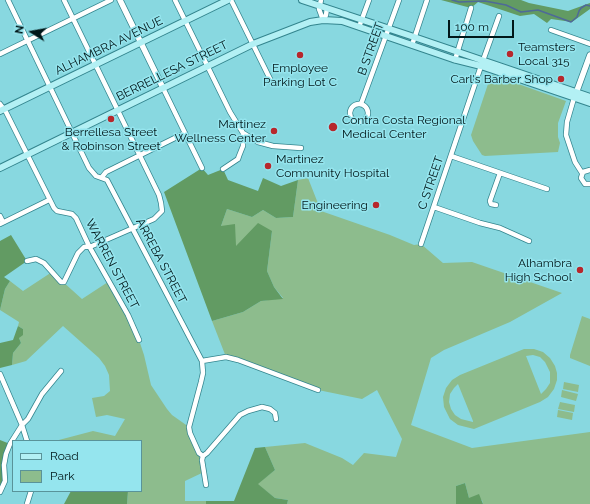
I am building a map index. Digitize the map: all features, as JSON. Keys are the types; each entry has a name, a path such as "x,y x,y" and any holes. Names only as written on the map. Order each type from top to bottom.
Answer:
{"main road":[{"name":"ALHAMBRA AVENUE","path":"1,108 49,87 228,0"},
{"path":"302,0 320,3 327,8 458,52 482,63 575,95 590,103"},
{"name":"BERRELLESA STREET","path":"0,168 253,44 310,22 323,20 342,21 359,27"},
{"path":"359,27 455,60 482,63"},
{"path":"575,95 590,97"}],"street":[{"name":"ARREBA STREET","path":"8,0 88,168 96,176 107,180 202,361 203,373 190,426 190,433 199,453 203,456"},
{"path":"27,261 36,259 44,263 61,282 64,282 78,253 84,247 92,246 133,229 154,219 162,211 162,203 159,195 64,0"},
{"path":"0,54 111,0"},
{"path":"120,0 202,168"},
{"path":"175,0 230,112 244,133 258,142 273,146 301,148"},
{"path":"231,0 272,83"},
{"path":"359,27 369,0"},
{"name":"B STREET","path":"361,104 399,0"},
{"path":"412,45 427,0"},
{"path":"320,3 320,14 323,20"},
{"path":"323,20 326,15 327,8"},
{"path":"455,60 471,8"},
{"name":"C STREET","path":"420,244 499,16"},
{"path":"551,30 590,44"},
{"path":"590,54 575,95 567,122 566,135 575,162 582,173 581,178 587,185 590,184"},
{"name":"B STREET","path":"361,104 366,108 367,115 363,121 356,122 351,117 350,110 354,105 361,104"},
{"name":"WARREN STREET","path":"1,108 27,154 54,208 57,211 72,214 76,218 89,246 128,315 139,340"},
{"path":"102,177 106,172 185,133"},
{"path":"223,169 238,159 243,146 244,133"},
{"path":"451,156 547,189"},
{"path":"582,173 586,170 590,170"},
{"path":"496,206 491,204 490,201 500,173"},
{"path":"0,216 2,223 49,200"},
{"path":"434,207 480,223 500,228 529,241"},
{"path":"202,361 226,357 238,360 318,390"},
{"path":"13,440 22,425 28,419 42,394 62,371"},
{"path":"0,374 22,425 27,440"},
{"path":"206,485 202,460 203,456 240,415 248,411 262,408 270,409 275,413 276,419"},
{"path":"17,433 24,433"},
{"path":"0,492 5,481 4,465 6,454 12,441"},
{"path":"27,504 30,492"}],"green space":[{"path":"441,0 521,0 568,11 590,3 590,9 572,22 551,19 547,23 534,14 520,16 478,2 471,8"},
{"path":"493,75 566,101 558,123 558,137 560,143 558,152 482,155 471,135 490,78"},
{"path":"202,168 208,175 223,169 228,180 258,191 263,178 281,186 298,180 293,217 276,218 263,210 252,217 227,209 221,226 235,224 236,246 258,223 272,231 267,271 274,287 283,299 261,301 243,312 212,321 164,192"},
{"path":"308,178 321,211 414,245 421,244 443,263 472,262 562,293 510,322 444,350 431,358 411,425 472,448 590,432 590,504 483,504 482,500 469,498 465,483 456,486 456,504 287,504 288,500 275,498 257,484 275,470 265,447 305,443 342,458 353,465 364,453 396,457 402,439 377,390 362,399 318,390 226,357 212,321 243,312 261,301 283,298 274,287 267,271 272,231 236,247 221,226 227,209 252,217 263,210 276,218 293,217 298,180"},
{"path":"11,235 27,261 4,277 10,281 5,289 0,310 0,241"},
{"path":"52,272 82,299 108,282 139,340 151,385 172,415 189,427 190,433 203,456 204,472 185,481 185,501 206,501 206,504 127,504 128,492 142,492 142,440 59,440 93,431 115,436 125,419 107,415 96,417 92,398 104,396 110,391 109,375 99,358 63,326 26,361 12,365 13,353 21,343 19,338 23,329 18,326 19,322 0,310 5,289 10,281 23,291"},
{"path":"582,316 590,319 590,366 570,358"},
{"path":"18,326 23,329 23,335 19,338 21,343 13,353 12,365 0,368 0,343 13,340"},
{"path":"524,349 534,349 543,352 550,358 555,366 557,380 554,389 548,397 540,402 474,429 458,425 450,419 444,407 443,397 446,388 452,380 460,375","holes":["533,355 540,357 545,362 550,372 550,383 541,394 526,356","458,384 473,421 473,422 461,419 455,415 451,409 449,402 450,394"]},
{"path":"564,382 579,385 578,392 563,389"},
{"path":"562,390 578,394 576,401 561,397"},
{"path":"560,402 575,405 574,412 558,409"},
{"path":"558,410 573,413 572,420 557,417"},
{"path":"0,440 10,444 6,454 5,474 0,492"},
{"path":"265,447 275,470 258,484 275,498 288,500 287,504 206,504 206,501 234,501 255,448"},
{"path":"465,483 469,498 479,494 483,504 456,504 456,486"},
{"path":"70,492 128,492 127,504 64,504"}],"waterway":[{"path":"452,0 459,2 485,1 506,5 521,12 538,10 571,22 577,17 581,8 586,5 590,6"}],"place":[{"name":"Teamsters Local 315","path":"510,54"},
{"name":"Employee Parking Lot C","path":"300,55"},
{"name":"Carl's Barber Shop","path":"561,79"},
{"name":"Berrellesa Street & Robinson Street","path":"111,119"},
{"name":"Contra Costa Regional Medical Center","path":"333,127"},
{"name":"Martinez Wellness Center","path":"274,131"},
{"name":"Martinez Community Hospital","path":"268,166"},
{"name":"Engineering","path":"376,205"},
{"name":"Alhambra High School","path":"580,270"}]}
